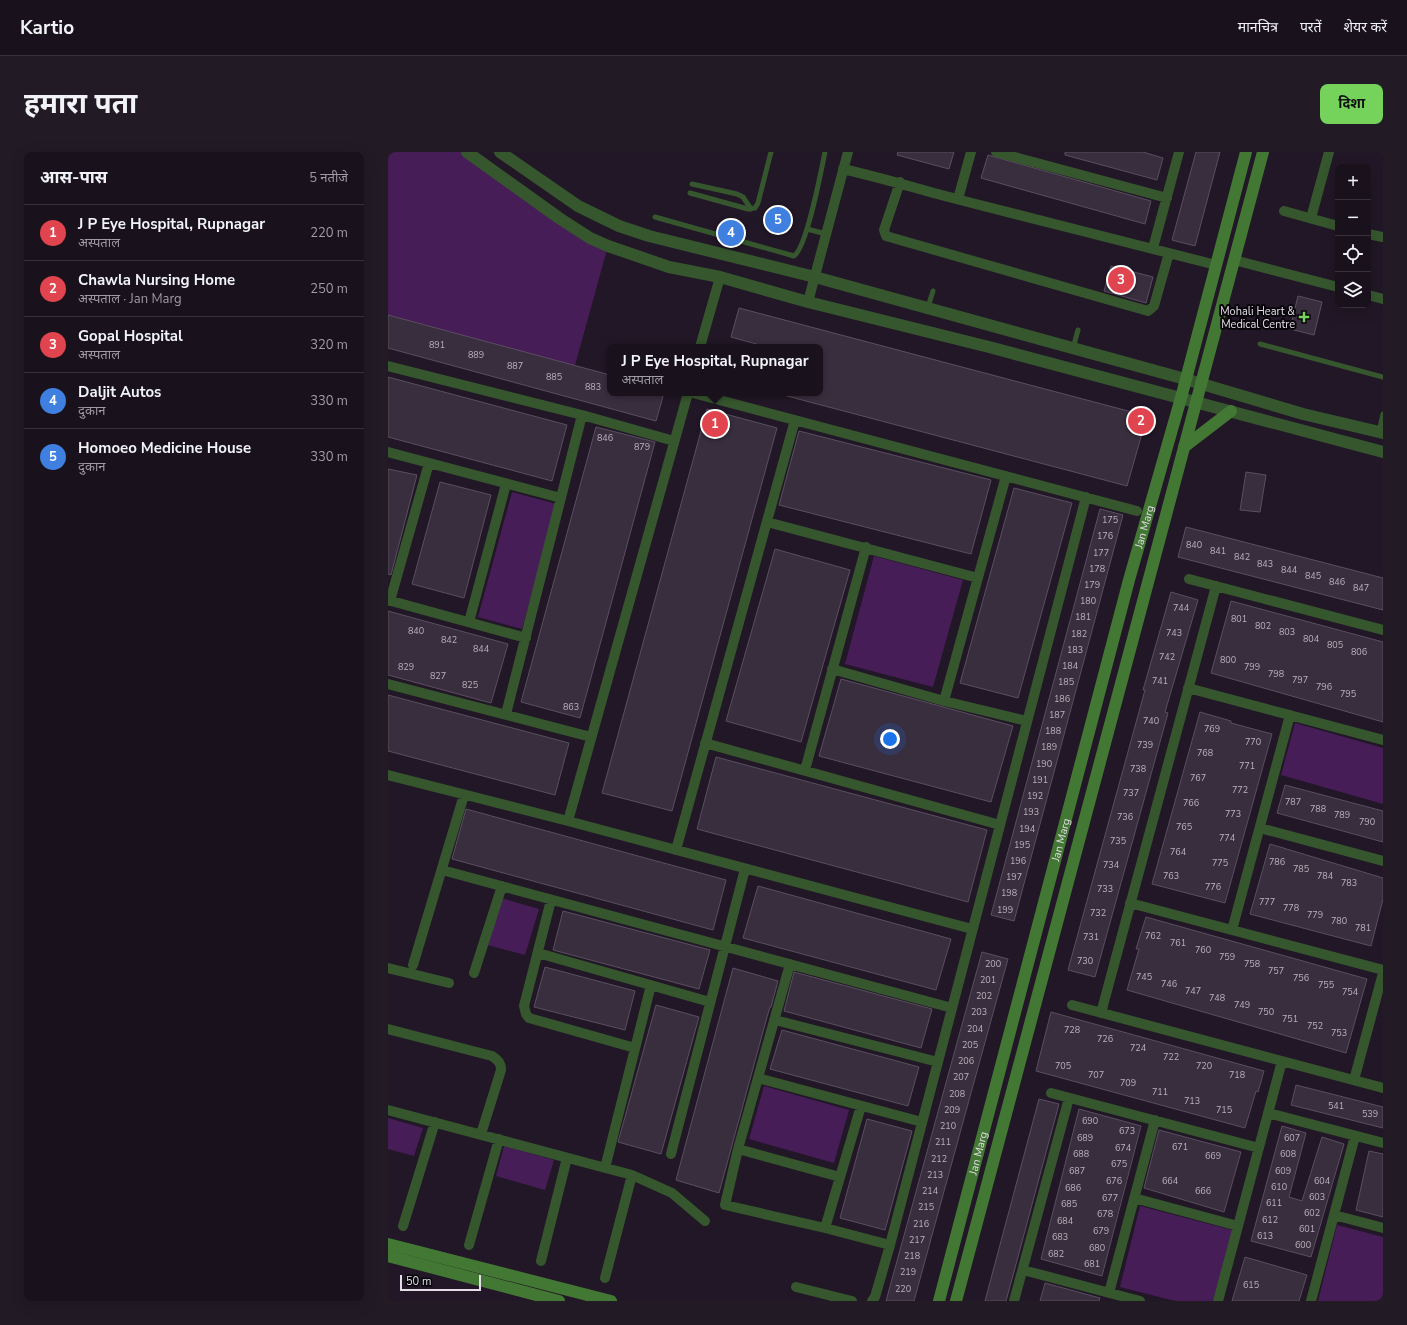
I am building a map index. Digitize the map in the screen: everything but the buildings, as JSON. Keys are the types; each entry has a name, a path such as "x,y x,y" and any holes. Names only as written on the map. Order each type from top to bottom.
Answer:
{"main road":[{"name":"Jan Marg","path":"939,1301 1123,603 1181,398 1246,152"},
{"path":"956,1301 1264,152"},
{"path":"1184,447 1231,411"},
{"path":"388,1244 611,1301"},
{"path":"388,1256 559,1301"}],"street":[{"path":"467,152 559,218 590,238 608,246 669,267 720,278 808,302 989,347 1383,452"},
{"path":"500,152 578,206 619,226 649,236 815,277 1185,379 1303,414 1381,433"},
{"path":"808,302 848,152"},
{"path":"958,199 971,152"},
{"path":"996,152 1167,198"},
{"path":"1153,248 1179,152"},
{"path":"1311,218 1329,152"},
{"path":"843,169 900,182 958,199 1216,265"},
{"path":"525,194 536,178"},
{"path":"900,182 884,230 886,236 1148,311 1154,306 1169,253"},
{"path":"1284,210 1335,225"},
{"path":"1371,235 1383,238"},
{"path":"1234,260 1335,286"},
{"path":"701,344 720,278"},
{"path":"1371,296 1383,299"},
{"path":"388,366 582,415 674,441"},
{"path":"568,821 687,396"},
{"path":"704,396 1137,511"},
{"path":"506,714 582,415"},
{"path":"676,850 795,420"},
{"path":"388,452 561,498"},
{"path":"429,463 389,600 526,638"},
{"path":"944,700 1006,476"},
{"path":"470,622 506,484"},
{"path":"872,1301 875,1296 890,1245 1086,497"},
{"path":"767,522 866,547 978,578"},
{"path":"804,770 866,547"},
{"path":"1189,579 1383,630"},
{"path":"1101,1013 1216,586"},
{"path":"832,669 1027,721"},
{"path":"388,684 591,737"},
{"path":"1188,688 1383,740"},
{"path":"1232,930 1290,715"},
{"path":"706,743 1000,825"},
{"path":"388,775 568,821 972,929"},
{"path":"413,965 464,795"},
{"path":"1260,828 1383,861"},
{"path":"671,1154 745,869"},
{"path":"442,870 952,1008"},
{"path":"474,973 502,886"},
{"path":"551,900 524,1006 526,1014 529,1018 635,1048"},
{"path":"1130,903 1383,971 1354,1080"},
{"path":"538,953 710,1002"},
{"path":"790,964 738,1149 725,1205 825,1228 890,1245"},
{"path":"388,968 448,983"},
{"path":"605,1168 651,985"},
{"path":"1072,1005 1383,1088"},
{"path":"775,1020 938,1062"},
{"path":"388,1029 492,1056 498,1061 501,1066 501,1070 481,1134"},
{"path":"1218,1301 1282,1061"},
{"path":"758,1078 922,1122"},
{"path":"1051,1093 1259,1148"},
{"path":"1014,1301 1069,1098"},
{"path":"825,1228 861,1106"},
{"path":"388,1110 632,1175 672,1193 705,1221"},
{"path":"1268,1113 1383,1143"},
{"path":"1109,1293 1155,1120"},
{"path":"403,1226 435,1122"},
{"path":"1311,1301 1355,1136"},
{"path":"469,1246 499,1139"},
{"path":"738,1149 840,1177"},
{"path":"541,1261 567,1158"},
{"path":"604,1278 632,1175"},
{"path":"1134,1198 1238,1226"},
{"path":"1334,1215 1383,1228"},
{"path":"1023,1270 1140,1301"},
{"path":"796,1287 852,1301"}],"lane":[{"path":"690,193 751,209 757,206 771,152"},
{"path":"655,217 794,256 798,254 807,229 825,152"},
{"path":"692,184 737,194 743,197 751,209"},
{"path":"807,229 826,234"},
{"path":"928,308 933,291"},
{"path":"1073,348 1078,330"},
{"path":"1260,344 1383,377"},
{"path":"1381,433 1383,414"}],"shaded area":[{"path":"388,152 469,152 608,246 574,369 388,323"},
{"path":"512,492 556,504 522,629 478,617"},
{"path":"874,556 963,580 933,687 845,664"},
{"path":"1295,723 1383,748 1383,804 1281,775"},
{"path":"501,898 539,909 525,955 487,945"},
{"path":"764,1086 849,1110 834,1163 749,1139"},
{"path":"388,1118 423,1128 414,1156 388,1149"},
{"path":"504,1146 554,1160 545,1190 496,1176"},
{"path":"1140,1206 1232,1230 1213,1301 1175,1301 1120,1287"},
{"path":"1337,1225 1383,1237 1383,1301 1318,1301"}],"place":[{"name":"Homoeo Medicine House","path":"778,220"},
{"name":"Daljit Autos","path":"731,233"},
{"name":"Gopal Hospital","path":"1121,280"},
{"name":"Mohali Heart & Medical Centre","path":"1304,317"},
{"name":"Chawla Nursing Home","path":"1141,421"},
{"name":"J P Eye Hospital, Rupnagar","path":"715,424"}]}
